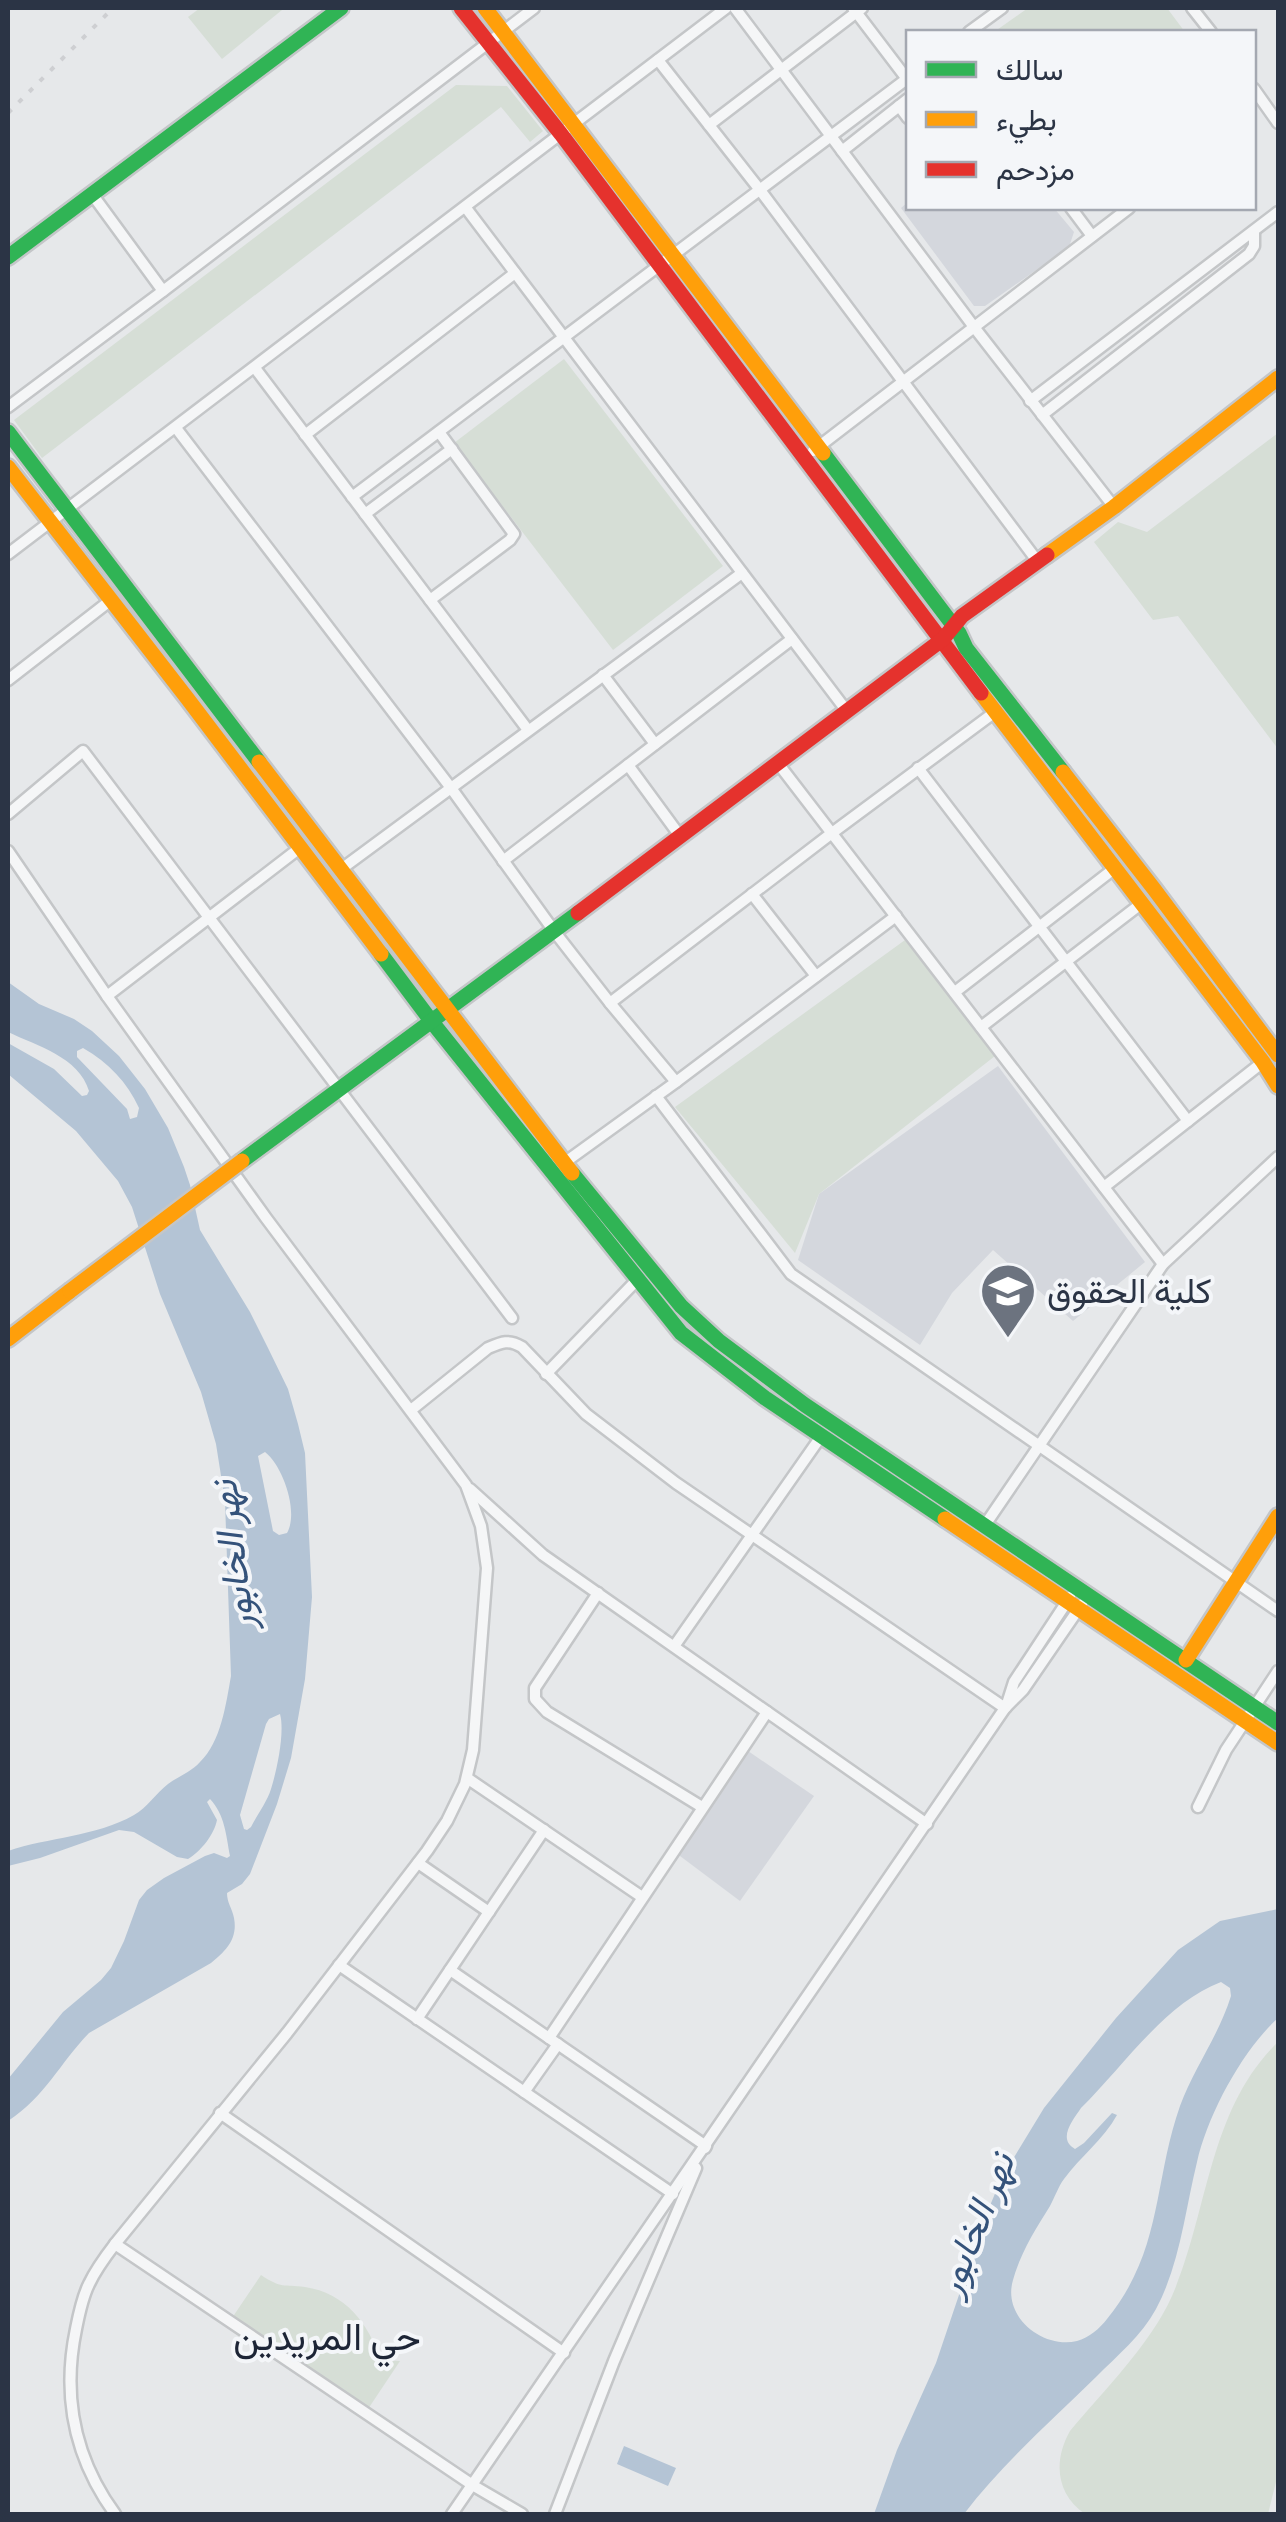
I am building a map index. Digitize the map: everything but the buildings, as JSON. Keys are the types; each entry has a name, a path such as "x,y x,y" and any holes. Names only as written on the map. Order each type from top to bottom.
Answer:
{"street":[{"path":"8,257 341,8"},
{"path":"461,8 568,129"},
{"path":"485,8 568,129 948,632 995,712 1142,904 1274,1055"},
{"path":"8,407 534,8"},
{"path":"8,554 726,8"},
{"path":"734,8 1114,507"},
{"path":"972,30 1002,8"},
{"path":"1192,8 1209,30"},
{"path":"708,125 857,9 906,75"},
{"path":"658,60 1038,562"},
{"path":"352,498 906,80"},
{"path":"1256,92 1278,123"},
{"path":"842,151 904,102"},
{"path":"1256,110 1264,104"},
{"path":"92,194 163,291"},
{"path":"466,208 846,710"},
{"path":"1072,210 1092,236"},
{"path":"812,452 1126,210"},
{"path":"1030,400 1278,212"},
{"path":"1042,415 1249,254 1254,246 1254,232"},
{"path":"304,434 515,274"},
{"path":"254,368 528,730"},
{"path":"8,1339 778,762 948,632 962,616 1114,507 1278,378"},
{"path":"176,428 451,788 554,931 676,1082"},
{"path":"8,432 446,1010 637,1280 681,1333 765,1398 1072,1607 1249,1714 1278,1723"},
{"path":"430,600 514,534 439,432"},
{"path":"365,514 452,449"},
{"path":"8,467 432,1022 689,1314 719,1342 805,1404 1186,1660 1278,1743"},
{"path":"340,870 742,573"},
{"path":"8,680 111,600"},
{"path":"948,632 966,648 1143,874 1274,1055 1278,1086"},
{"path":"503,861 792,639"},
{"path":"603,675 655,744"},
{"path":"610,1003 995,712"},
{"path":"8,814 83,751 512,1318"},
{"path":"778,762 1164,1264"},
{"path":"628,764 680,836"},
{"path":"918,768 1188,1121"},
{"path":"107,996 301,848"},
{"path":"8,851 266,1218 466,1486 524,1539 927,1824"},
{"path":"954,992 1115,868"},
{"path":"752,894 816,976"},
{"path":"981,1027 1142,904"},
{"path":"558,1168 896,916"},
{"path":"1104,1187 1274,1055"},
{"path":"656,1096 791,1274 1278,1611"},
{"path":"986,1525 1164,1264 1278,1157"},
{"path":"546,1374 637,1280"},
{"path":"411,1410 488,1348 512,1341 598,1423 676,1483 1005,1708"},
{"path":"675,1645 822,1435"},
{"path":"115,2514 86,2464 74,2428 70,2390 80,2308 96,2269 114,2244 287,2033 447,1821 467,1778 473,1750 487,1568 480,1526 466,1486"},
{"path":"1186,1660 1278,1516"},
{"path":"452,2514 927,1824 1005,1708 1014,1682 1083,1591"},
{"path":"598,1593 535,1688 535,1699 547,1712 702,1806"},
{"path":"1198,1807 1226,1750 1278,1670"},
{"path":"524,2092 642,1896 767,1712"},
{"path":"467,1778 642,1896"},
{"path":"418,2020 544,1830"},
{"path":"418,1863 489,1912"},
{"path":"339,1965 673,2194"},
{"path":"450,1970 706,2146"},
{"path":"220,2113 564,2353"},
{"path":"556,2514 614,2361 706,2146"},
{"path":"114,2244 474,2486 522,2514"}],"shaded area":[{"path":"200,8 282,10 222,59 188,17"},
{"path":"1028,8 1167,8 1184,30 997,30"},
{"path":"456,85 507,86 543,131 530,142 501,107 42,458 14,420"},
{"path":"906,204 906,210 1056,210 1074,232 1069,247 985,306 974,306 901,208"},
{"path":"564,359 723,566 613,650 454,443"},
{"path":"1278,433 1278,749 1178,616 1153,620 1094,542 1118,522 1147,532"},
{"path":"905,940 995,1056 819,1194 795,1253 675,1107"},
{"path":"998,1066 1145,1262 1073,1321 993,1250 952,1293 920,1345 798,1260 819,1194"},
{"path":"748,1751 814,1796 740,1901 676,1853"},
{"path":"1278,2042 1278,2474 1268,2514 1085,2514 1063,2487 1060,2465 1065,2442 1163,2314 1184,2263 1223,2130 1255,2069"},
{"path":"261,2275 278,2284 319,2290 332,2296 362,2322 380,2360 400,2361 368,2409 232,2318"}],"water":[{"name":"نهر الخابور","path":"8,982 39,1004 92,1031 119,1056 145,1089 168,1128 190,1185 200,1230 250,1312 288,1389 305,1453 312,1597 305,1679 291,1758 250,1874 227,1893 235,1925 230,1944 211,1963 89,2033 42,2090 8,2121 8,2079 63,2012 111,1968 139,1900 147,1890 205,1856 230,1856 222,1819 210,1799 207,1802 217,1820 215,1826 198,1852 188,1859 177,1857 134,1832 119,1830 8,1866 8,1851 104,1828 139,1812 207,1754 222,1722 231,1676 225,1501 216,1444 201,1392 160,1294 132,1207 118,1181 76,1131 8,1074 8,1043 54,1069 82,1096 89,1091 84,1079 56,1054 8,1032","holes":["83,1048 123,1082 139,1108 137,1117 130,1119 127,1109 77,1057 77,1051","265,1452 283,1478 291,1513 287,1533 279,1535 273,1531 258,1456","280,1714 278,1762 269,1794 247,1830 240,1815 269,1719"]},
{"path":"1278,1909 1278,2018 1239,2065 1209,2124 1176,2256 1156,2309 1129,2345 1010,2460 964,2514 874,2514 897,2450 936,2363 1002,2177 1044,2108 1116,2018 1178,1950 1220,1921","holes":["1221,1982 1230,1988 1226,2010 1180,2106 1148,2242 1125,2293 1104,2322 1086,2338 1064,2342 1039,2335 1019,2318 1014,2306 1011,2294 1016,2270 1062,2182 1117,2115 1112,2113 1075,2149 1067,2140 1071,2124 1081,2108 1163,2020"]},
{"path":"624,2446 676,2468 668,2486 617,2464"}],"railway":[{"path":"8,113 113,8"}],"traffic: fast":[{"path":"8,257 341,8"},
{"path":"8,432 259,762"},
{"path":"823,453 1063,772"},
{"path":"242,1161 578,913"},
{"path":"381,954 681,1333 765,1398 945,1519"},
{"path":"572,1173 681,1306 719,1341 805,1405 1278,1723"}],"traffic: slow":[{"path":"485,8 823,453"},
{"path":"1047,555 1278,378"},
{"path":"8,467 381,954"},
{"path":"981,693 1278,1086"},
{"path":"259,762 572,1173"},
{"path":"1063,772 1278,1055"},
{"path":"70,1291 242,1161"},
{"path":"8,1339 70,1291"},
{"path":"1186,1660 1278,1516"},
{"path":"945,1519 1278,1743"}],"traffic: jam":[{"path":"461,8 561,134 981,693"},
{"path":"578,913 943,639 962,616 1047,555"}],"place":[{"name":"كلية الحقوق","path":"1008,1340"}],"district":[{"name":"حي المريدين","path":"327,2337"}]}
